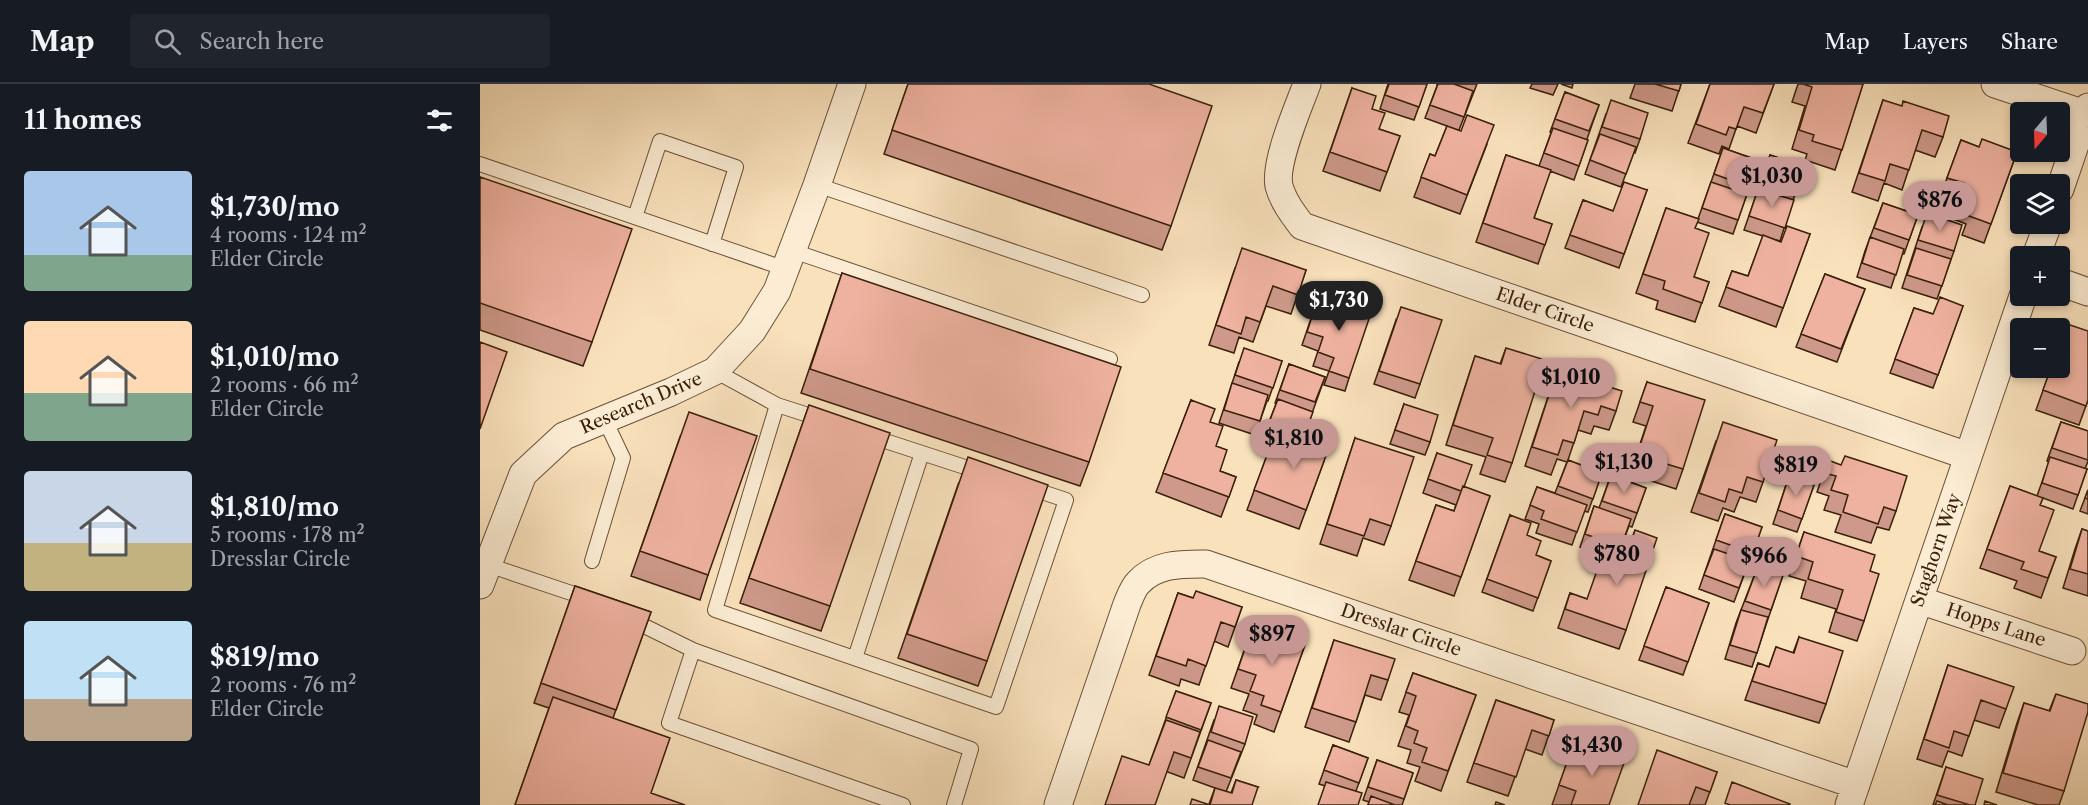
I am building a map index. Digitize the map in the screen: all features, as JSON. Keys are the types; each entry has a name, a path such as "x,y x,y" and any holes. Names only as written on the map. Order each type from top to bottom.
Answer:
{"street":[{"name":"Research Drive","path":"482,571 522,474 564,436 715,371 752,331 777,291 852,84"},
{"name":"Elder Circle","path":"1307,84 1278,167 1279,186 1289,210 1302,226 1968,456"},
{"path":"1995,84 2087,110 2065,174"},
{"path":"2070,285 2088,291"},
{"name":"Staghorn Way","path":"1852,795 2020,306"},
{"name":"Dresslar Circle","path":"1058,805 1127,604 1137,583 1151,573 1173,564 1206,564 1852,795"},
{"name":"Hopps Lane","path":"1919,600 2072,651"}],"lane":[{"path":"635,217 660,141 736,167 711,244"},
{"path":"480,164 711,244 789,260 1110,359"},
{"path":"817,185 1142,295"},
{"path":"715,371 777,405 833,423"},
{"path":"777,405 715,610 996,707 1066,500 1022,485"},
{"path":"592,561 623,458 605,420"},
{"path":"855,431 989,474"},
{"path":"855,658 922,453"},
{"path":"482,571 584,596 693,650 971,749 954,805"},
{"path":"693,650 669,723 903,805"}],"building":[{"path":"908,84 1149,84 1212,106 1171,226 892,130"},
{"path":"1389,84 1427,84 1419,107 1385,95"},
{"path":"1438,84 1454,84 1473,91 1464,117 1430,105"},
{"path":"1655,84 1681,84 1679,91"},
{"path":"1710,84 1774,84 1763,113 1744,107 1736,129 1729,127 1726,135 1696,124"},
{"path":"1803,84 1863,84 1842,150 1812,141 1814,135 1799,130 1812,87"},
{"path":"1352,88 1376,96 1372,109 1385,113 1379,129 1400,136 1387,172 1330,152"},
{"path":"1565,92 1599,105 1589,131 1555,119"},
{"path":"1611,100 1648,113 1640,139 1602,127"},
{"path":"1883,100 1902,106 1903,101 1949,116 1943,137 1922,130 1909,170 1890,164 1885,181 1859,173"},
{"path":"1467,115 1494,125 1467,195 1421,177 1430,154 1435,156 1447,126 1461,131"},
{"path":"1553,128 1588,140 1579,166 1544,153"},
{"path":"1600,134 1636,147 1626,174 1590,160"},
{"path":"1982,139 2010,149 2010,162 2013,162 1991,224 1969,216 1973,205 1958,199 1964,183 1947,178 1961,140 1979,147"},
{"path":"1723,148 1757,160 1747,186 1714,174"},
{"path":"1506,155 1551,170 1534,218 1552,224 1545,245 1483,223"},
{"path":"1770,155 1804,166 1796,192 1762,181"},
{"path":"480,177 632,229 592,342 480,303"},
{"path":"1624,182 1647,190 1624,254 1570,235 1583,200 1613,211"},
{"path":"1711,182 1747,194 1738,220 1702,208"},
{"path":"1758,189 1794,200 1785,228 1749,216"},
{"path":"1883,203 1918,215 1909,240 1874,228"},
{"path":"1666,208 1699,219 1695,228 1709,233 1694,277 1709,282 1702,303 1663,289 1665,281 1643,274"},
{"path":"1927,213 1962,225 1954,251 1918,240"},
{"path":"1787,226 1810,234 1783,308 1726,287 1732,271 1748,276 1763,235 1781,242"},
{"path":"1870,237 1904,249 1896,275 1862,263"},
{"path":"1242,248 1306,270 1298,295 1273,286 1260,322 1246,317 1241,334 1216,325"},
{"path":"1916,248 1951,259 1942,286 1907,275"},
{"path":"842,273 1121,367 1089,462 810,369"},
{"path":"1825,274 1865,289 1841,349 1801,334"},
{"path":"1319,295 1371,313 1349,378 1329,371 1334,358 1318,352 1323,337 1307,332"},
{"path":"1940,297 1963,306 1938,375 1895,359 1914,308 1933,314"},
{"path":"1401,307 1442,320 1420,384 1379,371"},
{"path":"2070,325 2088,331 2088,400 2086,406 2043,390 2047,378 2070,378"},
{"path":"480,342 507,352 480,429"},
{"path":"1244,348 1282,361 1273,388 1235,375"},
{"path":"1506,348 1545,360 1512,463 1487,455 1493,438 1453,425 1475,356 1501,364"},
{"path":"1289,364 1325,377 1315,402 1280,390"},
{"path":"1557,370 1622,391 1616,411 1601,406 1598,415 1584,411 1574,443 1563,440 1558,455 1532,447"},
{"path":"1647,382 1705,400 1683,469 1637,455 1653,406 1640,402"},
{"path":"1232,383 1268,395 1260,421 1224,410"},
{"path":"1278,399 1313,412 1305,433 1294,429 1293,434 1268,425"},
{"path":"1191,400 1215,409 1210,422 1223,426 1216,446 1227,450 1220,471 1236,477 1229,497 1163,473"},
{"path":"1404,404 1438,415 1430,442 1395,430"},
{"path":"809,405 890,433 830,606 749,578"},
{"path":"689,412 757,436 708,575 640,551"},
{"path":"1723,422 1777,440 1763,482 1747,477 1742,493 1729,489 1725,502 1699,493"},
{"path":"2061,422 2088,431 2088,460 2052,448"},
{"path":"1294,429 1331,442 1306,510 1254,490 1269,450 1285,455"},
{"path":"1355,438 1414,457 1391,526 1370,519 1364,536 1327,524"},
{"path":"1437,453 1472,465 1461,491 1428,479"},
{"path":"1845,456 1907,476 1896,511 1884,507 1878,524 1843,512 1848,495 1831,490 1836,476 1824,473 1828,460 1841,465"},
{"path":"968,457 1048,485 987,661 907,634"},
{"path":"2050,457 2087,469 2078,495 2042,483"},
{"path":"1568,460 1602,473 1593,499 1558,486"},
{"path":"1611,475 1646,488 1637,513 1602,501"},
{"path":"1789,476 1814,485 1802,519 1778,510"},
{"path":"1463,486 1490,496 1461,577 1416,561 1436,505 1454,511"},
{"path":"2010,486 2043,498 2040,505 2054,510 2039,551 2056,557 2048,578 2021,569 2024,562 1987,549"},
{"path":"1537,487 1587,505 1577,532 1541,519 1544,511 1530,505"},
{"path":"1594,506 1631,519 1621,547 1585,534"},
{"path":"1725,514 1762,527 1753,553 1716,540"},
{"path":"1510,515 1531,523 1527,535 1541,541 1536,555 1551,561 1538,598 1487,579"},
{"path":"2082,529 2088,531 2088,574 2070,569"},
{"path":"1635,530 1657,538 1626,630 1565,609 1570,593 1587,599 1601,559 1623,567"},
{"path":"1804,532 1875,555 1870,571 1879,574 1864,621 1836,612 1843,590 1808,579 1813,562 1796,556"},
{"path":"1714,549 1749,561 1739,588 1704,575"},
{"path":"1758,566 1783,575 1771,610 1745,601"},
{"path":"575,586 651,612 616,710 541,683"},
{"path":"1666,587 1709,603 1688,662 1644,646"},
{"path":"1196,591 1242,607 1235,627 1221,622 1206,666 1188,659 1186,666 1156,656 1178,593 1193,598"},
{"path":"1741,610 1768,617 1757,653 1730,645"},
{"path":"1273,630 1306,642 1281,712 1261,705 1264,696 1250,691 1256,675 1238,669 1251,631 1270,638"},
{"path":"1799,637 1843,651 1826,704 1752,681 1758,663 1769,667 1776,647 1794,653"},
{"path":"1334,640 1395,659 1388,680 1371,675 1356,722 1312,708"},
{"path":"1948,665 2014,687 2006,709 1981,700 1969,736 1954,731 1949,748 1924,739"},
{"path":"1413,673 1476,695 1448,771 1422,762 1427,748 1414,743 1418,731 1406,726 1416,696 1406,692"},
{"path":"1176,691 1211,703 1201,730 1166,717"},
{"path":"2056,694 2088,704 2088,712 2064,791 2003,773 2024,703 2050,711"},
{"path":"553,697 670,738 651,793 685,805 515,805"},
{"path":"1496,700 1554,720 1549,736 1532,730 1516,777 1474,763"},
{"path":"1219,706 1253,717 1245,744 1211,732"},
{"path":"1166,720 1200,732 1191,758 1174,752 1155,805 1105,805 1122,756 1149,765"},
{"path":"1208,740 1241,752 1231,778 1198,767"},
{"path":"1333,745 1368,758 1359,783 1324,770"},
{"path":"1572,748 1592,754 1594,749 1625,760 1609,805 1571,805 1576,791 1559,785"},
{"path":"1657,750 1717,772 1710,792 1696,787 1689,805 1638,805"},
{"path":"1377,760 1413,773 1404,799 1368,787"},
{"path":"1946,767 1983,779 1975,805 1937,795"},
{"path":"1236,780 1258,787 1252,805 1210,805 1215,788 1232,793"},
{"path":"1326,782 1362,793 1358,805 1318,805"},
{"path":"1732,782 1790,805 1730,805 1725,803"},
{"path":"1371,796 1395,805 1368,805"},
{"path":"1192,799 1210,805 1190,805"},
{"path":"1937,801 1948,805 1935,805"},
{"path":"1985,801 1997,805 1984,805"}]}
